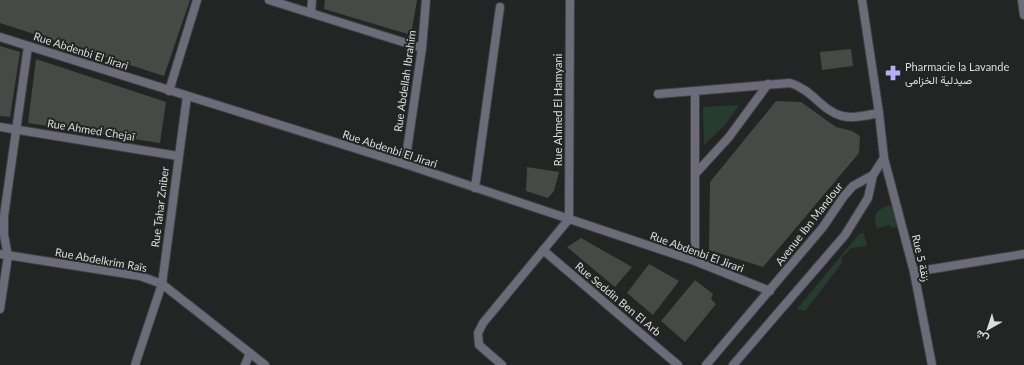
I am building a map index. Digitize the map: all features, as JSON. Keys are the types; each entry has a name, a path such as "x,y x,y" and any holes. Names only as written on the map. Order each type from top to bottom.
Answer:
{"street":[{"path":"169,91 197,0"},
{"path":"269,0 422,48"},
{"path":"311,13 312,0"},
{"name":"Rue Abdellah Ibrahim","path":"405,164 422,48 426,0"},
{"name":"Rue Ahmed El Hamyani","path":"569,219 570,0"},
{"name":"Rue 5 زنقة","path":"862,0 879,113 884,158 914,272 932,365"},
{"path":"1022,0 1024,15"},
{"path":"475,188 500,7"},
{"name":"Rue Abdenbi El Jirari","path":"0,37 405,164 695,261 770,291"},
{"path":"0,309 4,255 4,216 18,130 28,46"},
{"path":"658,94 790,83 800,86 831,111 842,116 857,117 879,113"},
{"path":"697,172 729,137 768,84"},
{"path":"695,91 697,172 695,261"},
{"name":"Rue Tahar Zniber","path":"135,365 162,284 187,96"},
{"name":"Rue Ahmed Chejaï","path":"0,127 178,156"},
{"path":"737,363 845,235 868,198 873,175 884,158"},
{"name":"Avenue Ibn Mandour","path":"706,365 823,227 853,186 873,175"},
{"path":"502,365 479,345 478,333 483,322 569,219"},
{"name":"Rue Seddin Ben El Arb","path":"543,250 678,365"},
{"path":"914,272 1024,254"},
{"name":"Rue Abdelkrim Raïs","path":"4,255 140,276 162,284 265,365"},
{"path":"245,365 250,353"}],"green space":[{"path":"739,105 724,126 704,145 703,107"},
{"path":"889,205 895,211 900,226 891,228 890,225 877,228 875,220 878,211"},
{"path":"860,233 864,234 867,246 851,248 841,258 842,263 805,311 797,309"}],"building":[{"path":"0,0 190,0 164,76 0,23"},
{"path":"325,0 417,0 411,35 324,9"},
{"path":"0,46 20,52 10,117 0,116"},
{"path":"851,49 853,66 822,70 820,52"},
{"path":"36,59 166,102 160,143 28,123"},
{"path":"776,101 801,102 836,127 852,131 860,136 859,153 763,267 709,250 710,182"},
{"path":"527,167 559,172 554,191 548,198 526,191"},
{"path":"581,238 632,267 615,287 567,247"},
{"path":"649,264 679,281 653,315 627,293"},
{"path":"695,280 713,294 711,299 716,304 685,342 661,321"}],"place":[{"name":"Pharmacie la Lavande صيدلية الخزامى","path":"893,73"}]}
